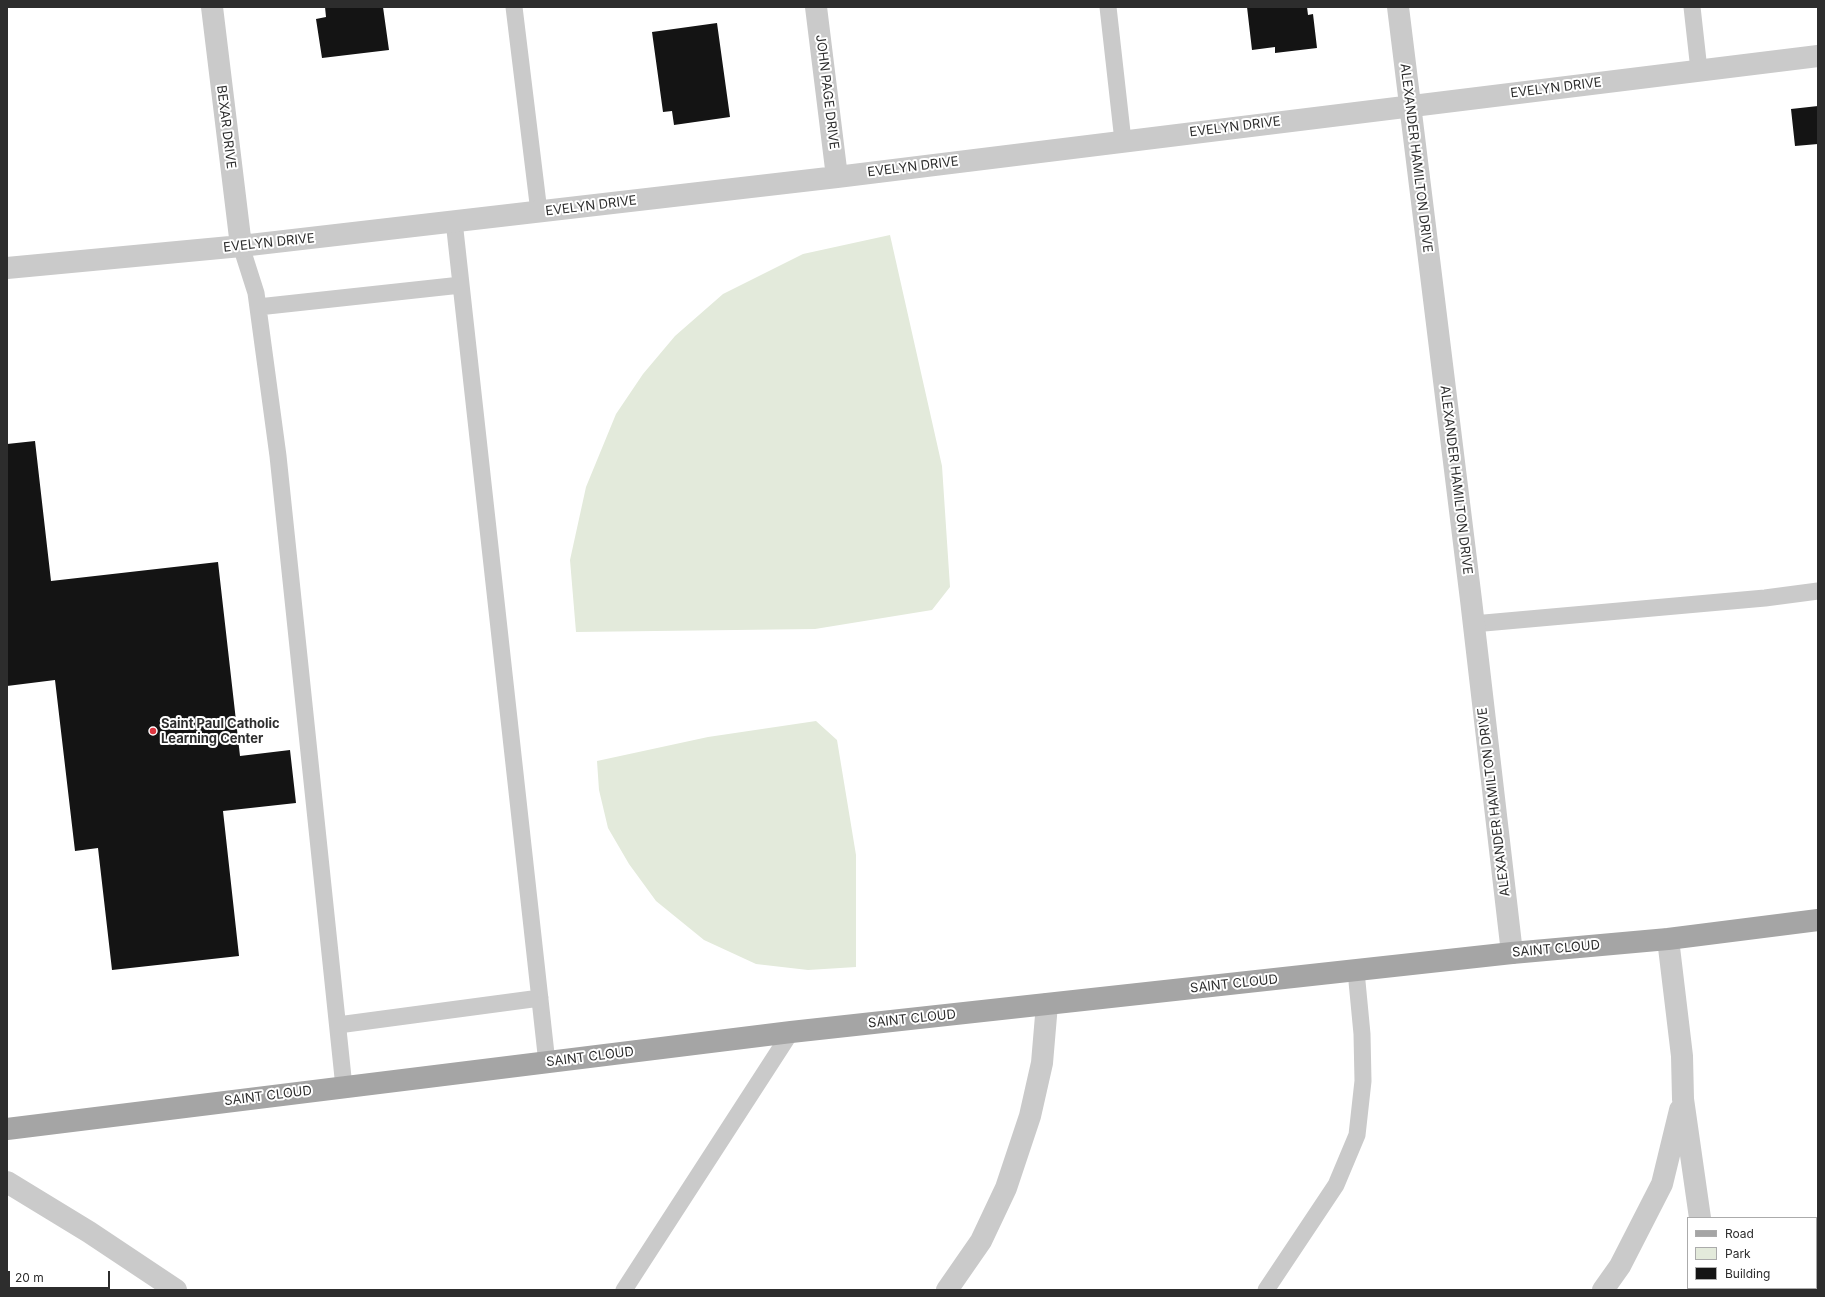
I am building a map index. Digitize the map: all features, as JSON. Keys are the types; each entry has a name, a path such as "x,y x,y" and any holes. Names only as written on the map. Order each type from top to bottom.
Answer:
{"main road":[{"name":"SAINT CLOUD","path":"7,1129 791,1032 1512,953 1668,939 1818,920"}],"street":[{"name":"BEXAR DRIVE","path":"212,7 241,246"},
{"name":"JOHN PAGE DRIVE","path":"816,7 837,177"},
{"name":"ALEXANDER HAMILTON DRIVE","path":"1398,7 1512,953"},
{"name":"EVELYN DRIVE","path":"7,268 241,246 539,212 837,177 1410,105 1818,56"},
{"path":"1668,939 1682,1056 1682,1099 1700,1217"},
{"path":"947,1290 981,1241 1006,1188 1030,1116 1042,1063 1047,1004"},
{"path":"1604,1290 1620,1266 1662,1184 1682,1099"},
{"path":"7,1182 84,1229 176,1290"}],"lane":[{"path":"514,7 539,212"},
{"path":"1108,7 1123,141"},
{"path":"1692,7 1699,70"},
{"path":"454,221 547,1063"},
{"path":"241,246 256,293 279,464 344,1087"},
{"path":"258,307 461,285"},
{"path":"1473,624 1765,598 1818,591"},
{"path":"1266,1290 1336,1185 1357,1135 1363,1081 1362,1034 1356,971"},
{"path":"338,1025 540,998"},
{"path":"624,1290 791,1032"}],"green space":[{"path":"890,235 942,466 950,587 932,610 815,629 576,632 570,560 586,487 616,414 643,374 675,336 723,294 803,254"},
{"path":"816,721 837,740 856,855 856,967 808,970 756,964 704,940 656,901 629,864 608,828 599,790 597,761 708,737"}],"building":[{"path":"325,7 383,7 389,50 322,58 316,19 326,17"},
{"path":"1247,7 1307,7 1308,15 1313,14 1317,48 1275,53 1275,47 1252,50"},
{"path":"717,23 730,117 674,125 672,111 663,112 652,32"},
{"path":"1818,106 1818,144 1795,146 1791,109"},
{"path":"35,441 51,581 218,562 240,756 290,750 296,803 223,811 239,956 112,970 98,848 75,851 55,680 7,686 7,444"}],"place":[{"name":"Saint Paul Catholic Learning Center","path":"153,731"}]}
